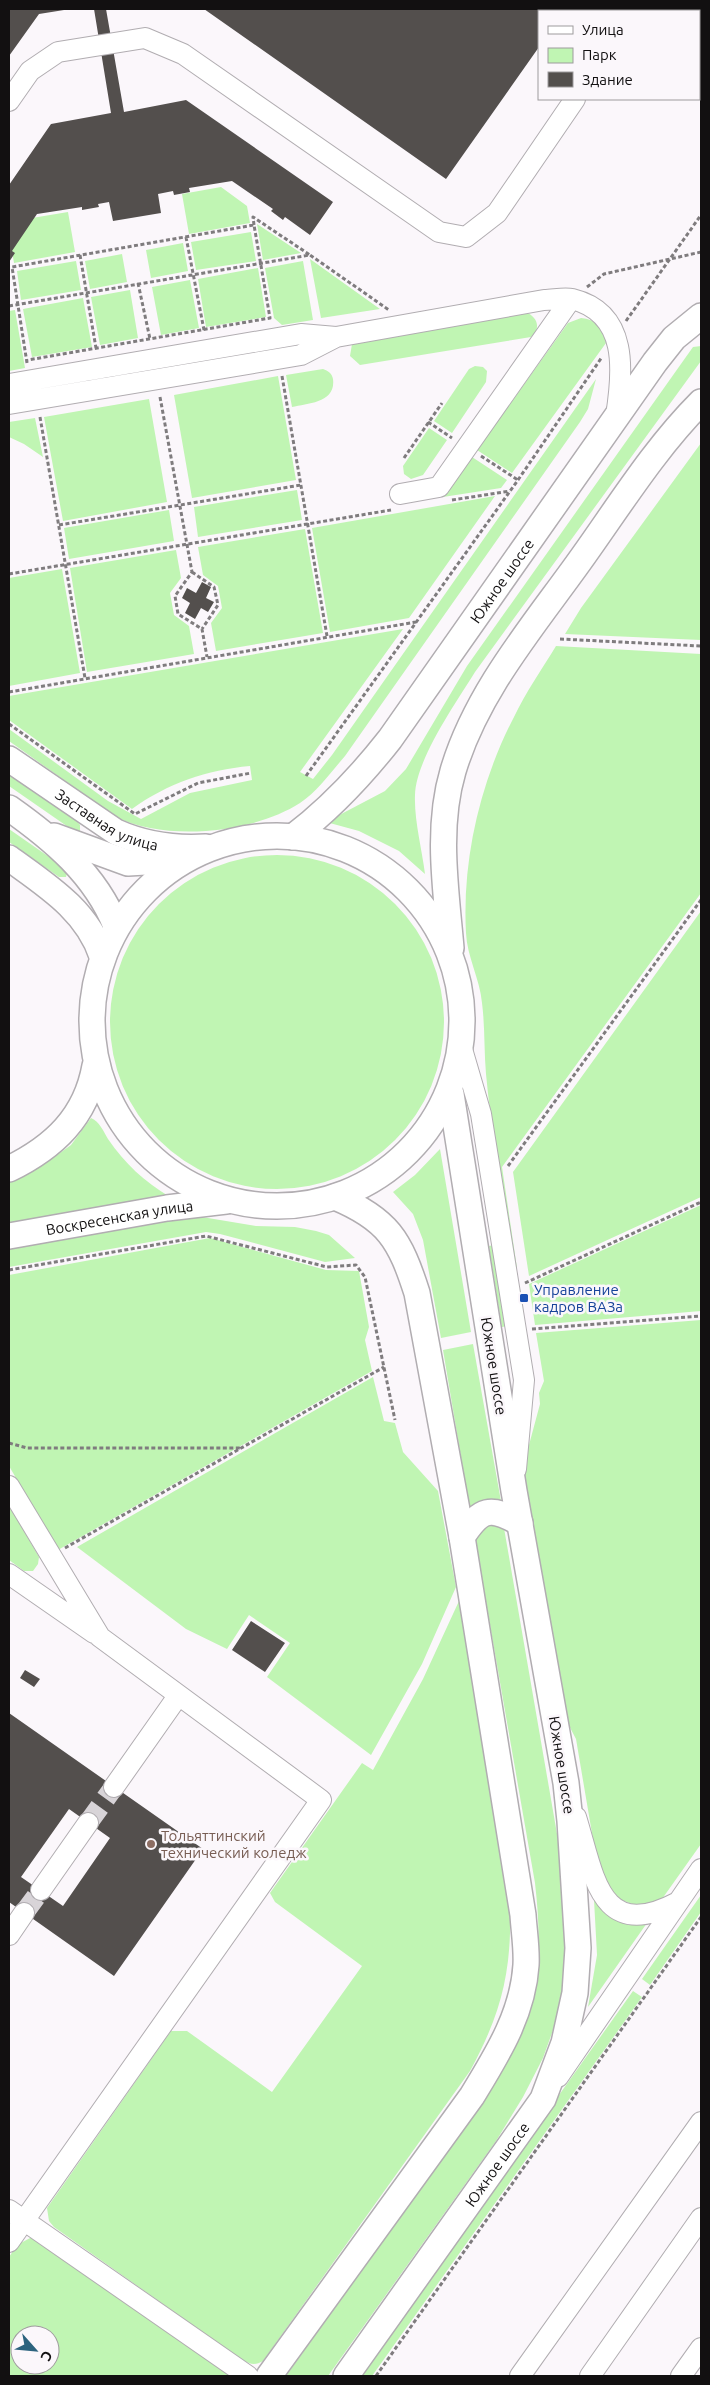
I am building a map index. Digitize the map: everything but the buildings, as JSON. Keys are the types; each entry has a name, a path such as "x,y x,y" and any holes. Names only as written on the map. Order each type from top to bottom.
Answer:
{"main road":[{"name":"Южное шоссе","path":"293,837 342,797 390,739 674,338 701,316"},
{"path":"95,1066 114,1111 128,1133 149,1155 170,1173 191,1185 231,1200 282,1204 335,1197 364,1185 388,1171 412,1150 431,1129 451,1094 458,1073 462,1049 462,1021 453,966 444,863 446,817 453,773 464,739 495,681 658,452 701,402"},
{"name":"Заставная улица","path":"9,759 100,823 132,839 184,848 216,847"},
{"name":"Заставная улица","path":"9,808 45,833 92,881 107,903 116,926"},
{"name":"Заставная улица","path":"45,833 106,857 128,863 185,859"},
{"path":"9,1169 29,1160 62,1135 76,1116 92,1085 95,1066 91,1007 94,981 102,956 116,926 136,898 159,876 185,859 216,847 271,836 293,837 347,850 385,869 405,886 440,933 453,966"},
{"path":"9,858 69,905 86,922 102,956"},
{"name":"Южное шоссе","path":"346,2376 543,2099 564,2043 575,1993 578,1948 566,1784 514,1491 451,1094"},
{"path":"269,2376 472,2096 496,2057 516,2016 526,1965 522,1914 462,1537 417,1293 405,1258 394,1238 378,1220 359,1207 335,1197"},
{"name":"Воскресенская улица","path":"9,1236 167,1208 231,1200"},
{"path":"462,1537 472,1522 483,1513 494,1511 520,1523"}],"street":[{"path":"9,101 30,71 58,52 145,38 183,54 439,232 466,237 497,212 574,100"},
{"path":"397,502 439,487 571,299"},
{"path":"9,384 301,334 336,337 544,300 571,299 589,307 606,320 616,336 622,362 616,418"},
{"path":"9,404 301,355 336,337"},
{"path":"462,1049 481,1114 524,1380 514,1491"},
{"path":"9,1486 100,1637"},
{"path":"9,1574 100,1637 321,1800 16,2216 9,2242"},
{"path":"114,1787 178,1696"},
{"path":"566,1784 600,1894 614,1908 628,1914 642,1916 658,1912 678,1902"},
{"path":"41,1890 88,1823"},
{"path":"543,2099 701,1869"},
{"path":"9,1935 24,1913"},
{"path":"520,2376 701,2122"},
{"path":"16,2216 248,2376"},
{"path":"590,2376 701,2218"},
{"path":"682,2376 701,2348"}],"path":[{"path":"306,776 510,491 701,216"},
{"path":"254,225 12,267 28,360 270,318 261,264 254,225 252,217 389,310"},
{"path":"186,237 204,330"},
{"path":"571,299 604,274 701,252"},
{"path":"80,255 96,348"},
{"path":"9,306 310,255"},
{"path":"138,283 154,359"},
{"path":"282,375 327,636"},
{"path":"157,380 192,572 175,596 178,614 202,629"},
{"path":"404,458 442,402"},
{"path":"40,417 85,678"},
{"path":"58,525 301,485"},
{"path":"443,502 510,491"},
{"path":"9,574 308,524 397,502"},
{"path":"192,572 214,587 218,605 202,629 206,657"},
{"path":"9,692 416,622"},
{"path":"560,639 701,646"},
{"path":"9,724 135,814 198,783 251,773"},
{"path":"507,1168 701,900"},
{"path":"521,1274 522,1284 701,1202"},
{"path":"9,1270 206,1236 327,1267 356,1264 365,1276 395,1420"},
{"path":"530,1330 701,1316"},
{"path":"528,1320 532,1339"},
{"path":"51,1556 384,1367"},
{"path":"9,1443 27,1448 243,1448"},
{"path":"376,2376 701,1916"}],"green space":[{"path":"221,187 247,206 250,223 189,234 182,194"},
{"path":"68,212 75,252 14,263 11,245 32,218"},
{"path":"257,224 301,253 263,260"},
{"path":"251,232 256,261 196,270 191,242"},
{"path":"183,243 188,271 151,278 146,250"},
{"path":"122,254 127,282 90,289 85,261"},
{"path":"310,259 380,309 321,318"},
{"path":"76,261 81,290 21,300 17,271"},
{"path":"303,261 313,320 282,325 274,318 265,268"},
{"path":"258,268 266,317 206,327 198,279"},
{"path":"190,280 199,328 161,335 152,287"},
{"path":"130,290 138,338 100,345 91,297"},
{"path":"83,298 92,347 32,357 23,309"},
{"path":"15,310 25,368 9,371 9,311"},
{"path":"525,312 533,316 537,323 536,330 531,337 360,365 350,356 352,344"},
{"path":"581,318 591,320 598,325 606,343 512,473 477,450 568,323"},
{"path":"701,346 701,361 475,672 429,748 417,781 415,795 417,824 425,874 399,851 359,831 326,822 385,791 406,769 467,666 693,347"},
{"path":"475,366 483,367 487,371 486,382 452,433 434,421 469,369"},
{"path":"323,369 330,372 333,379 333,387 330,393 313,403 292,407 286,375"},
{"path":"278,376 296,480 192,498 174,395"},
{"path":"596,379 588,409 580,422 345,756 318,787 300,803 281,813 235,827 210,831 160,830 137,825 116,817 9,741 9,729 108,801 141,819 190,793 252,780 250,766 218,771 188,779 160,792 132,809 9,720 9,696 403,629 300,772 313,779 332,755"},
{"path":"149,399 167,502 63,521 44,417"},
{"path":"35,418 43,457 24,444 9,437 9,422"},
{"path":"429,428 447,440 423,475 411,479 404,474 403,466"},
{"path":"701,443 701,640 565,634 581,608"},
{"path":"472,457 507,480 501,488 443,497"},
{"path":"297,490 302,520 198,537 194,507"},
{"path":"495,496 409,618 330,632 312,528"},
{"path":"169,510 174,541 69,559 64,528"},
{"path":"305,529 323,633 216,651 211,623 222,608 218,586 203,575 198,547"},
{"path":"176,550 181,578 170,593 174,615 189,626 194,654 87,672 70,568"},
{"path":"62,569 80,673 9,686 9,578"},
{"path":"556,646 701,654 701,893 502,1167 517,1268 515,1269 495,1147 485,1065 481,994 467,942 467,878 476,822 492,768 502,742 519,708"},
{"path":"9,773 77,821 80,825 80,831 71,829 9,786"},
{"path":"9,829 65,868 66,877 59,877 9,842"},
{"path":"277,855 310,858 341,868 370,883 395,904 416,929 431,958 441,989 444,1022 441,1055 431,1086 416,1115 395,1140 370,1161 341,1176 310,1186 277,1189 244,1186 213,1176 184,1161 159,1140 138,1115 123,1086 113,1055 110,1022 113,989 123,958 138,929 159,904 184,883 213,868 244,858"},
{"path":"701,911 701,1197 529,1276 513,1172"},
{"path":"91,1118 99,1124 114,1148 128,1164 143,1178 170,1197 9,1225 9,1181 46,1163 71,1145"},
{"path":"440,1149 471,1332 441,1338 423,1240 413,1214 393,1192 415,1175"},
{"path":"701,1205 701,1311 535,1325 529,1284"},
{"path":"190,1215 256,1226 295,1227 316,1231 329,1235 355,1258 325,1262 206,1232 9,1267 9,1244"},
{"path":"210,1238 326,1270 359,1271 369,1327 365,1340 372,1371 58,1550 9,1466 9,1275"},
{"path":"499,1244 512,1325 502,1327 489,1246"},
{"path":"701,1320 701,1844 662,1899 642,1908 614,1897 596,1857 576,1739 565,1718 522,1471 540,1404 539,1393 544,1381 536,1333"},
{"path":"473,1344 502,1507 486,1501 476,1505 470,1511 443,1350"},
{"path":"373,1377 384,1421 395,1423 403,1452 438,1491 456,1587 422,1664 371,1755 267,1677 290,1643 249,1615 227,1649 186,1629 77,1547"},
{"path":"9,1505 39,1557 38,1564 33,1571 24,1571 9,1560"},
{"path":"484,1520 504,1528 565,1880 566,1979 557,2019 543,2058 523,2097 496,2141 328,2376 286,2376 491,2090 518,2038 533,1991 539,1942 535,1883 474,1533"},
{"path":"459,1601 510,1906 509,1952 497,2011 470,2071 263,2361 257,2364 250,2363 242,2360 54,2227 49,2221 47,2208 171,2031 187,2031 272,2092 362,1966 275,1902 270,1893 362,1763 373,1770 423,1679"},
{"path":"701,1895 701,1912 650,1985 642,1979"},
{"path":"594,1900 611,1916 617,1919 631,1923 647,1923 588,2007 597,1955"},
{"path":"633,1991 642,1997 372,2376 359,2376"},
{"path":"32,2237 234,2376 9,2376 9,2257 17,2245"}],"tunnel":[{"path":"88,1823 114,1787"},
{"path":"24,1913 41,1890"}],"place":[{"name":"Управление кадров ВАЗа","path":"524,1298"},
{"name":"Тольяттинский технический коледж","path":"151,1844"}]}
